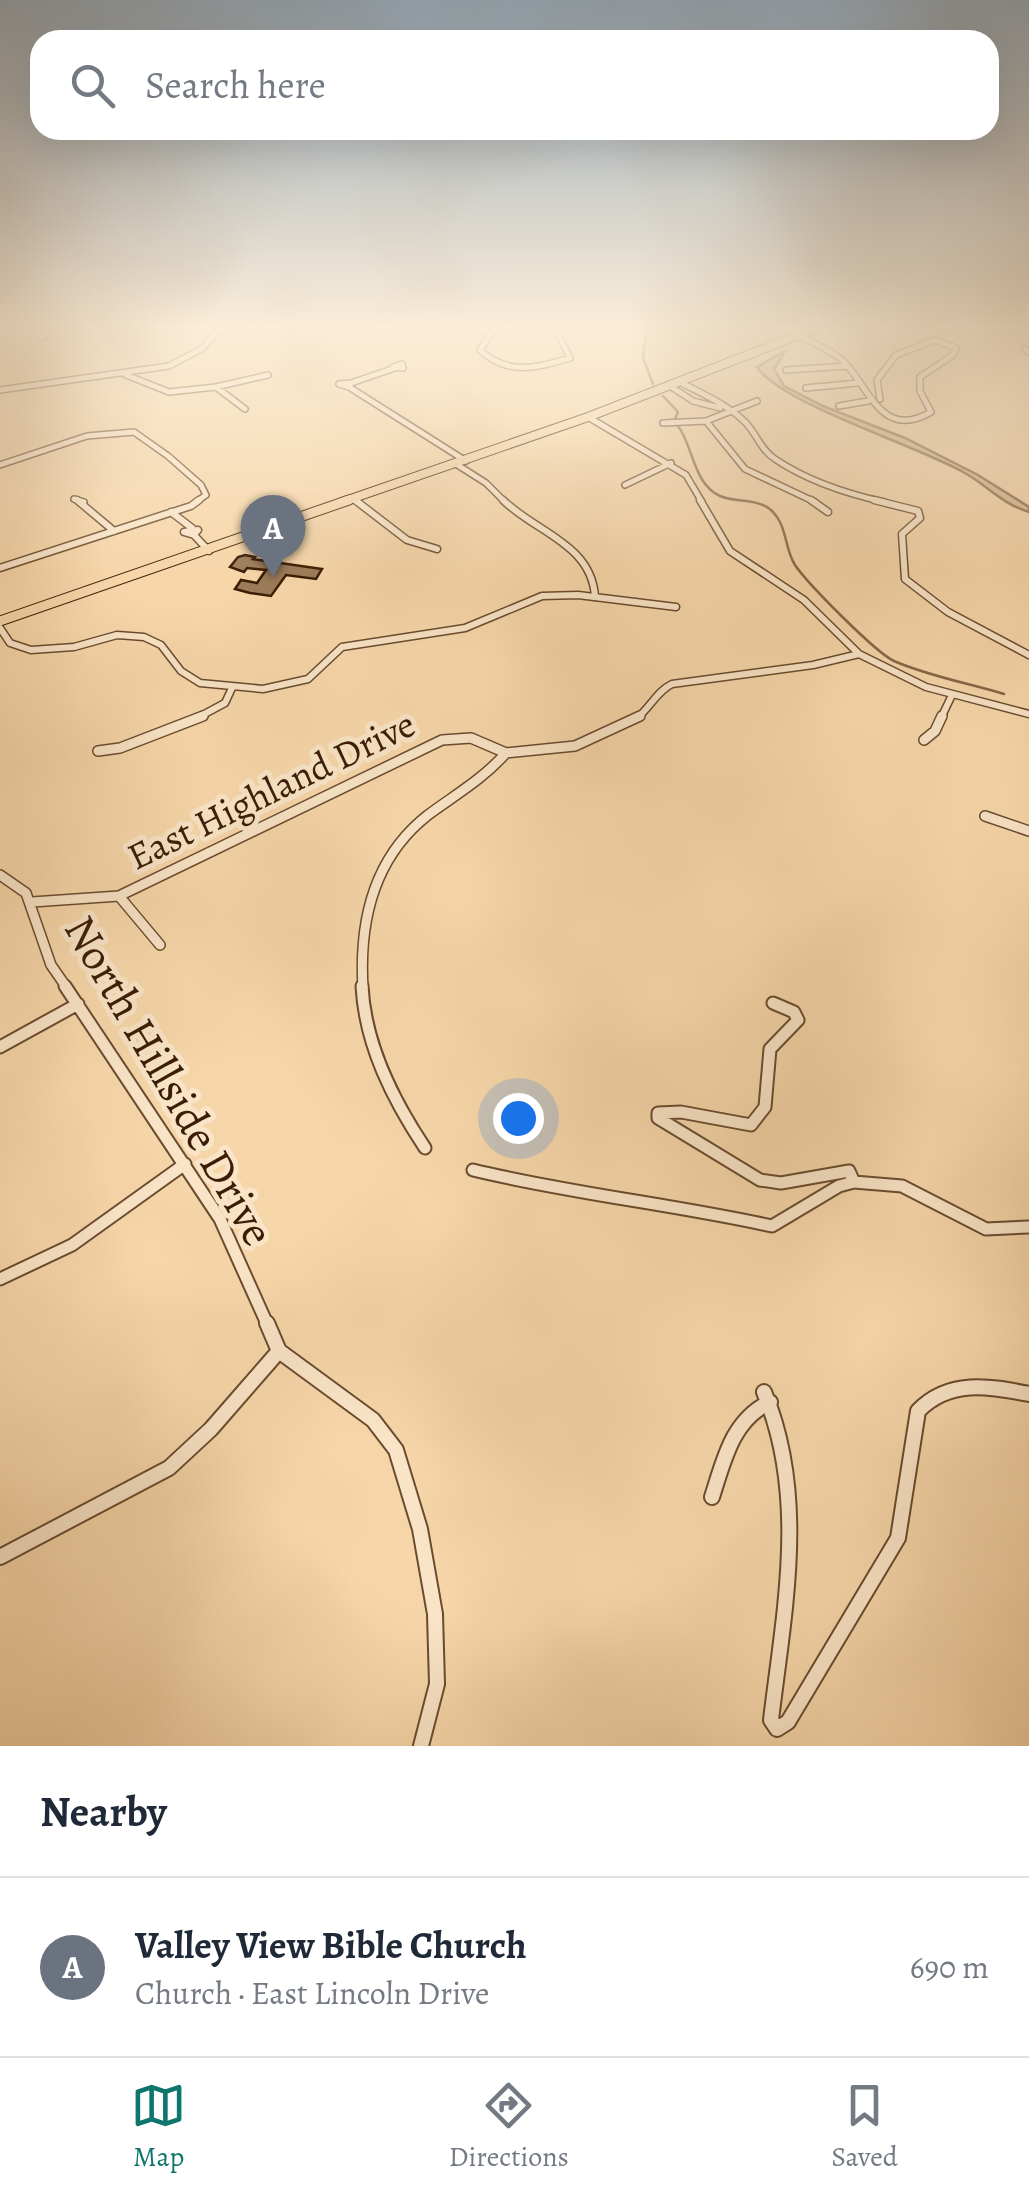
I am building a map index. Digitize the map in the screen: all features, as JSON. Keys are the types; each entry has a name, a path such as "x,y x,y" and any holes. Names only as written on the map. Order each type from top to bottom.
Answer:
{"main road":[{"path":"0,626 608,409"}],"street":[{"path":"388,409 466,460"},
{"path":"723,409 735,414"},
{"path":"728,409 763,450 778,461 854,495 918,512 920,518 902,534 905,578 952,613 998,634 1029,654"},
{"path":"666,423 706,421 743,409"},
{"path":"878,409 913,419 930,414 931,409"},
{"path":"588,417 671,463 693,483 730,551 804,600 858,654 906,680 1029,714"},
{"path":"706,421 745,469 810,498 828,512"},
{"path":"0,465 36,450 125,430 140,434 201,484 206,495 170,512 0,568"},
{"path":"625,484 671,463"},
{"path":"456,464 486,483 516,513 570,546 594,577 595,597"},
{"path":"74,499 84,502 114,531"},
{"path":"355,500 407,540 437,549"},
{"path":"170,512 210,550"},
{"path":"0,626 10,643 32,650 74,647 116,635 144,637 161,645 188,677 232,688 294,684 318,673 342,647 465,628 542,596 595,597 676,607"},
{"path":"425,1148 405,1122 371,1033 362,994 365,912 380,871 402,839 435,809 494,768 506,753 575,746 638,718 651,707 662,689 672,684 748,670 818,665 858,654"},
{"path":"98,751 120,748 212,712 225,704 232,688"},
{"path":"924,740 935,731 952,695"},
{"name":"East Highland Drive","path":"119,896 442,740 471,738 506,753"},
{"path":"986,816 1029,831"},
{"name":"North Hillside Drive","path":"0,875 18,884 32,902 46,956 223,1226 279,1351 372,1420 396,1450 434,1595 437,1684 421,1746"},
{"path":"32,902 119,896 160,944"},
{"path":"773,1003 794,1012 798,1020 770,1049 765,1107 750,1125 731,1126 663,1111 658,1118 760,1180 781,1183 849,1171 854,1182"},
{"path":"0,1047 78,1004"},
{"path":"0,1279 72,1244 185,1164"},
{"path":"473,1170 551,1189 698,1210 772,1226 839,1186 854,1182 902,1186 986,1229 1029,1227"},
{"path":"0,1557 169,1468 211,1429 279,1351"},
{"path":"712,1497 744,1419 767,1397 779,1428 792,1549 771,1720 777,1729 788,1722 898,1538 918,1411 928,1398 968,1384 1029,1394"}],"shaded area":[{"path":"832,409 905,438 978,475 1029,507 1029,512 963,472 821,410"}],"building":[{"path":"245,555 322,569 316,579 286,575 271,596 250,593 235,589 241,580 257,583 266,570 247,568 244,572 230,567"}],"waterway":[{"path":"675,419 676,409"},
{"path":"678,426 704,483 720,496 771,510 780,523 795,565 872,645 907,666 1004,694"}],"place":[{"name":"Valley View Bible Church","path":"273,577"}]}
